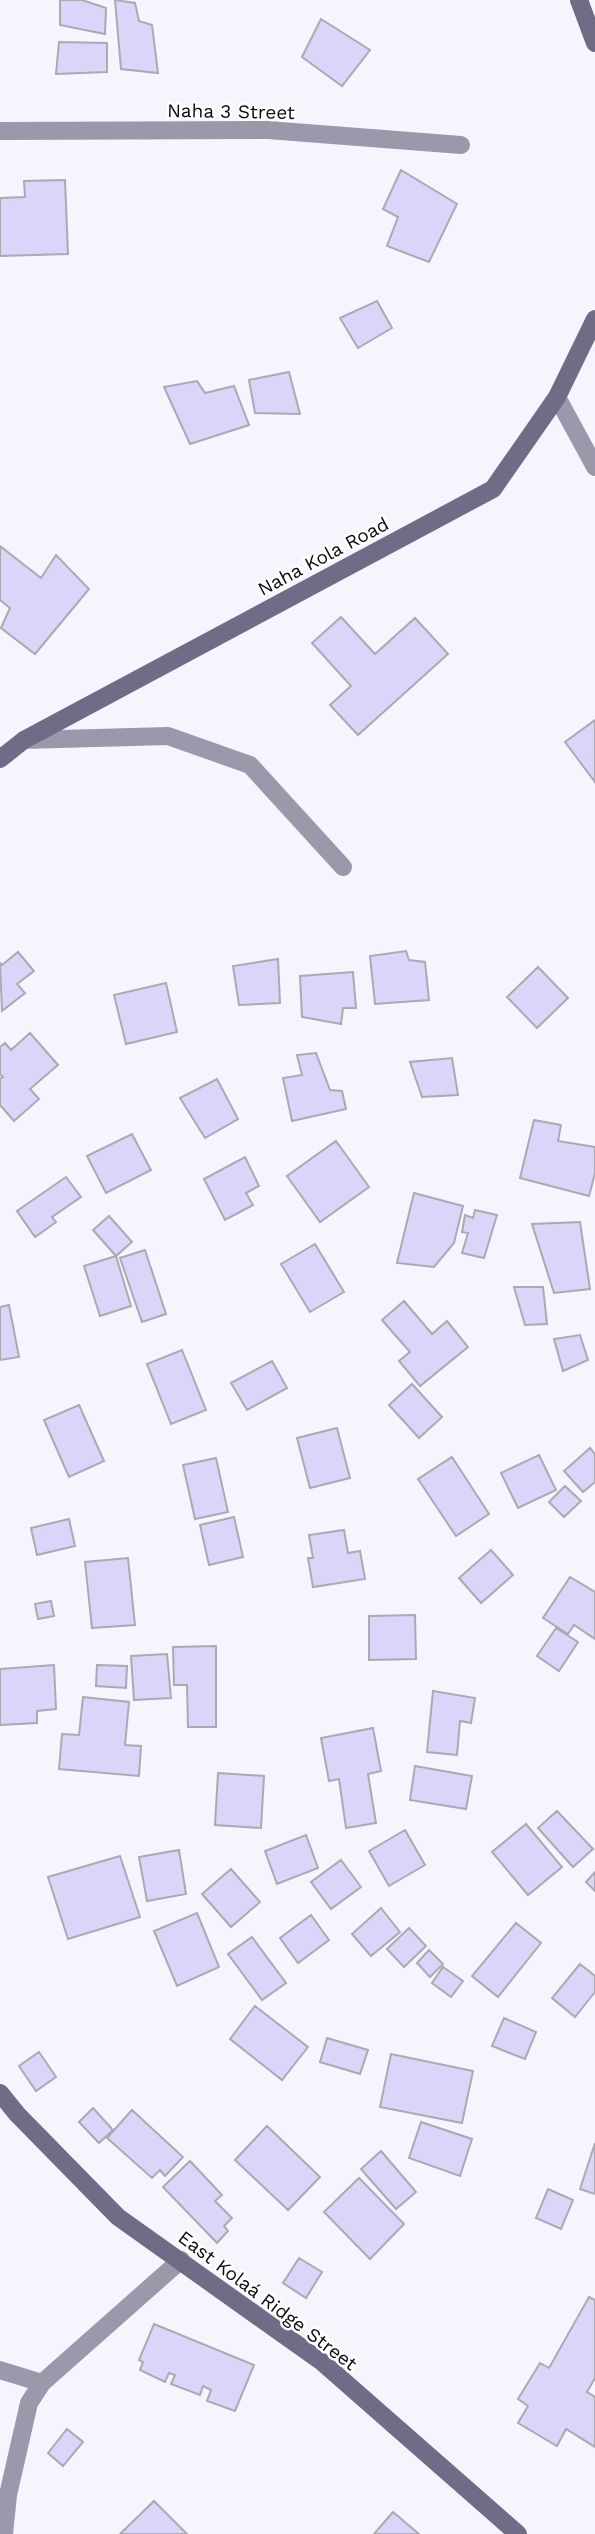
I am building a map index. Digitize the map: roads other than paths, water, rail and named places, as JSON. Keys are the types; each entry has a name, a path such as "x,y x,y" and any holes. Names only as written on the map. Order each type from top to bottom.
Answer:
{"street":[{"path":"579,0 595,43"},
{"name":"Naha 3 Street","path":"0,131 268,130 461,145"},
{"name":"Naha Kola Road","path":"0,759 24,740 493,489 557,397 595,319"},
{"path":"557,397 595,467"},
{"path":"24,740 168,736 250,765 343,867"},
{"name":"East Kolaá Ridge Street","path":"0,2093 17,2114 118,2217 322,2362 518,2534"},
{"path":"4,2534 8,2495 29,2403 42,2384 181,2260"},
{"path":"0,2370 42,2384"}]}
